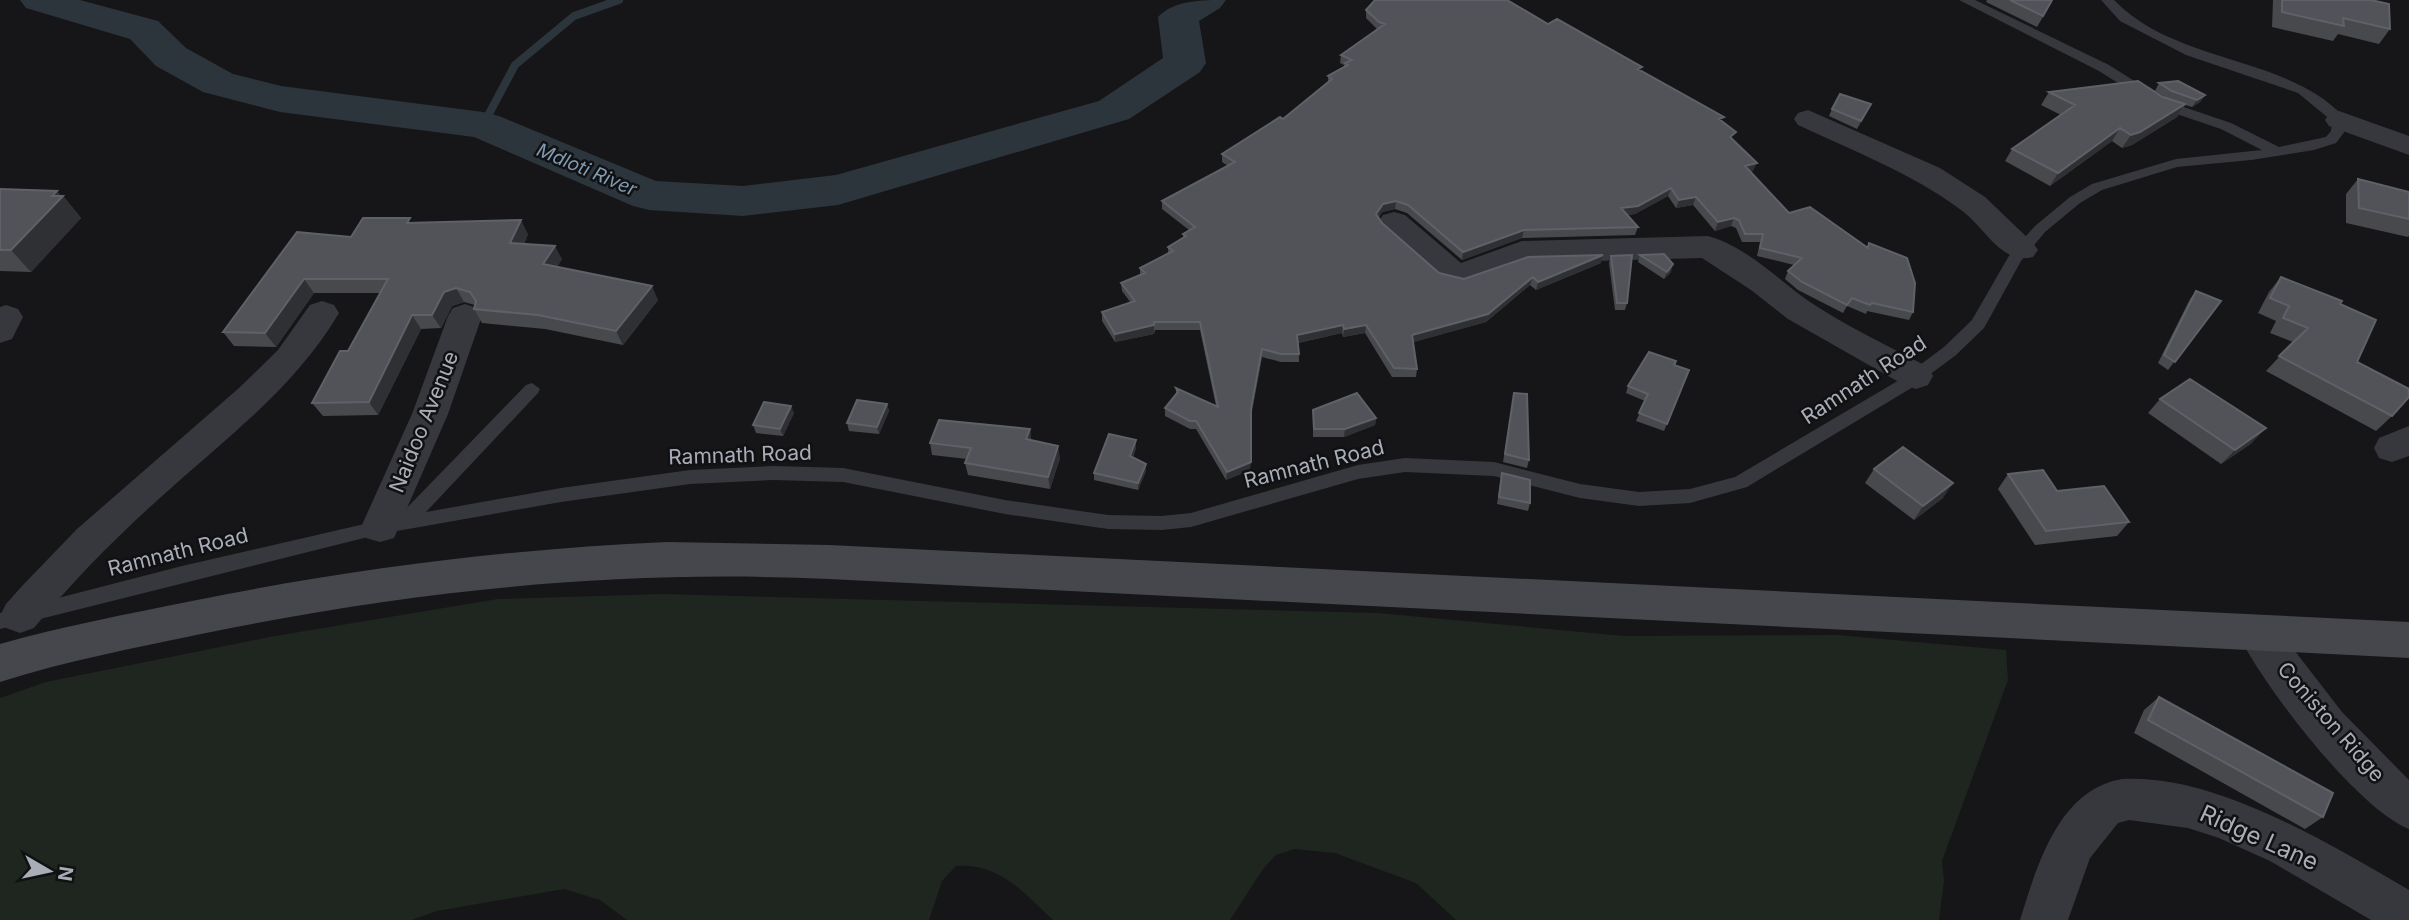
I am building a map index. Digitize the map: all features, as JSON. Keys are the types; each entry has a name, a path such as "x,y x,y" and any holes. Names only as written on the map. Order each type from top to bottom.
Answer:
{"street":[{"path":"1808,119 1928,175 1974,204 2022,250"},
{"path":"2339,120 2409,146"},
{"path":"1394,222 1450,271 1463,274 1522,252 1708,247 1763,282 1800,311 1916,376"},
{"path":"10,619 167,469 274,378 306,341 322,313"},
{"name":"Naidoo Avenue","path":"392,525 416,447 465,316"},
{"path":"0,663 38,651 264,603 399,582 562,564 668,559 772,560 2409,640"},
{"name":"Coniston Ridge","path":"2257,632 2285,673 2344,744 2409,808"},
{"name":"Ridge Lane","path":"2044,920 2059,871 2075,836 2106,804 2135,799 2172,803 2210,813 2246,827 2313,860 2409,916"}],"lane":[{"path":"1965,0 2104,68 2161,104 2227,126 2277,152"},
{"path":"2107,0 2124,18 2191,52 2303,90 2339,120"},
{"name":"Ramnath Road","path":"10,619 182,574 392,525 561,495 690,477 774,473 843,475 1005,507 1108,522 1162,523 1191,520 1358,472 1405,465 1494,469 1580,491 1639,499 1661,499 1717,490 1741,482 1835,428 1950,351 1978,324 2022,250 2040,229 2075,200 2117,179 2176,163 2315,146 2331,140 2339,131 2339,120"},
{"path":"392,525 533,389"}],"shaded area":[{"path":"663,594 1378,613 1624,636 1837,635 2006,650 2008,680 1942,861 1944,881 1939,920 1456,920 1416,883 1335,853 1294,849 1276,855 1263,869 1230,920 1053,920 1021,890 998,874 971,866 956,866 942,881 929,920 627,920 600,900 564,889 437,911 412,920 0,920 0,698 46,682 275,636 498,599"}],"building":[{"path":"1375,0 1507,0 1548,24 1557,19 1642,67 1638,69 1724,117 1719,119 1736,132 1730,137 1757,163 1745,166 1789,213 1810,207 1868,248 1869,243 1907,258 1915,283 1913,312 1872,303 1870,305 1852,298 1847,305 1802,282 1788,271 1802,258 1760,248 1763,234 1745,234 1739,220 1734,218 1718,222 1696,197 1679,200 1671,188 1638,206 1621,208 1638,227 1524,230 1463,252 1408,205 1396,201 1383,204 1376,214 1382,223 1439,273 1464,279 1528,257 1603,255 1538,282 1533,277 1488,314 1412,335 1417,369 1394,368 1366,325 1344,329 1343,325 1297,335 1299,354 1281,354 1262,349 1251,409 1251,462 1227,472 1196,421 1190,421 1165,408 1178,392 1176,388 1218,407 1200,322 1154,322 1154,325 1115,334 1102,312 1135,301 1121,283 1145,273 1140,268 1173,251 1168,247 1195,227 1162,201 1235,162 1222,154 1280,117 1283,119 1332,79 1328,76 1348,65 1345,63 1352,60 1341,55 1385,24 1366,10"},
{"path":"2010,0 2052,0 2043,16"},
{"path":"2282,0 2371,0 2389,4 2390,29 2343,18 2344,26 2282,12"},
{"path":"2138,81 2163,97 2185,104 2140,132 2131,135 2120,128 2058,173 2012,149 2075,105 2049,92"},
{"path":"2178,81 2205,95 2197,100 2159,83"},
{"path":"1840,94 1871,104 1861,121 1832,109"},
{"path":"2358,179 2409,192 2409,219 2359,208"},
{"path":"0,189 57,191 52,196 63,196 11,250 0,250"},
{"path":"363,218 410,218 407,223 521,220 510,243 555,246 543,264 652,286 616,331 538,315 474,309 476,301 470,292 456,288 444,292 432,315 412,315 369,402 312,403 340,351 348,351 388,279 304,279 265,333 223,332 297,232 351,237"},
{"path":"1664,254 1673,264 1667,272 1640,255"},
{"path":"1632,255 1627,303 1617,303 1611,256"},
{"path":"2281,277 2342,301 2340,304 2376,320 2357,362 2409,389 2409,397 2392,416 2279,356 2308,328 2283,318 2289,306 2270,298"},
{"path":"2196,291 2221,301 2175,362 2164,355"},
{"path":"1649,352 1676,361 1674,365 1689,370 1667,424 1639,413 1648,394 1628,386"},
{"path":"2190,379 2266,428 2235,450 2160,399"},
{"path":"1357,393 1376,418 1345,429 1314,429 1313,410"},
{"path":"1514,393 1527,394 1529,460 1505,454"},
{"path":"857,400 887,404 877,427 847,423"},
{"path":"764,402 791,406 780,429 753,425"},
{"path":"939,420 1030,429 1026,439 1058,446 1048,477 965,463 971,448 930,443"},
{"path":"1109,434 1136,440 1130,456 1146,464 1138,483 1094,473"},
{"path":"1903,447 1953,483 1923,506 1874,469"},
{"path":"2043,470 2057,491 2104,486 2129,522 2046,531 2008,474"},
{"path":"1502,473 1530,480 1530,503 1499,497"},
{"path":"2159,697 2333,793 2323,817 2148,720"}],"waterway":[{"name":"Mdloti River","path":"40,0 144,30 171,57 218,83 280,99 483,125 649,195 743,201 838,190 1114,110 1185,63 1178,17 1206,0"},
{"path":"483,125 515,65 574,16 619,0"}]}
